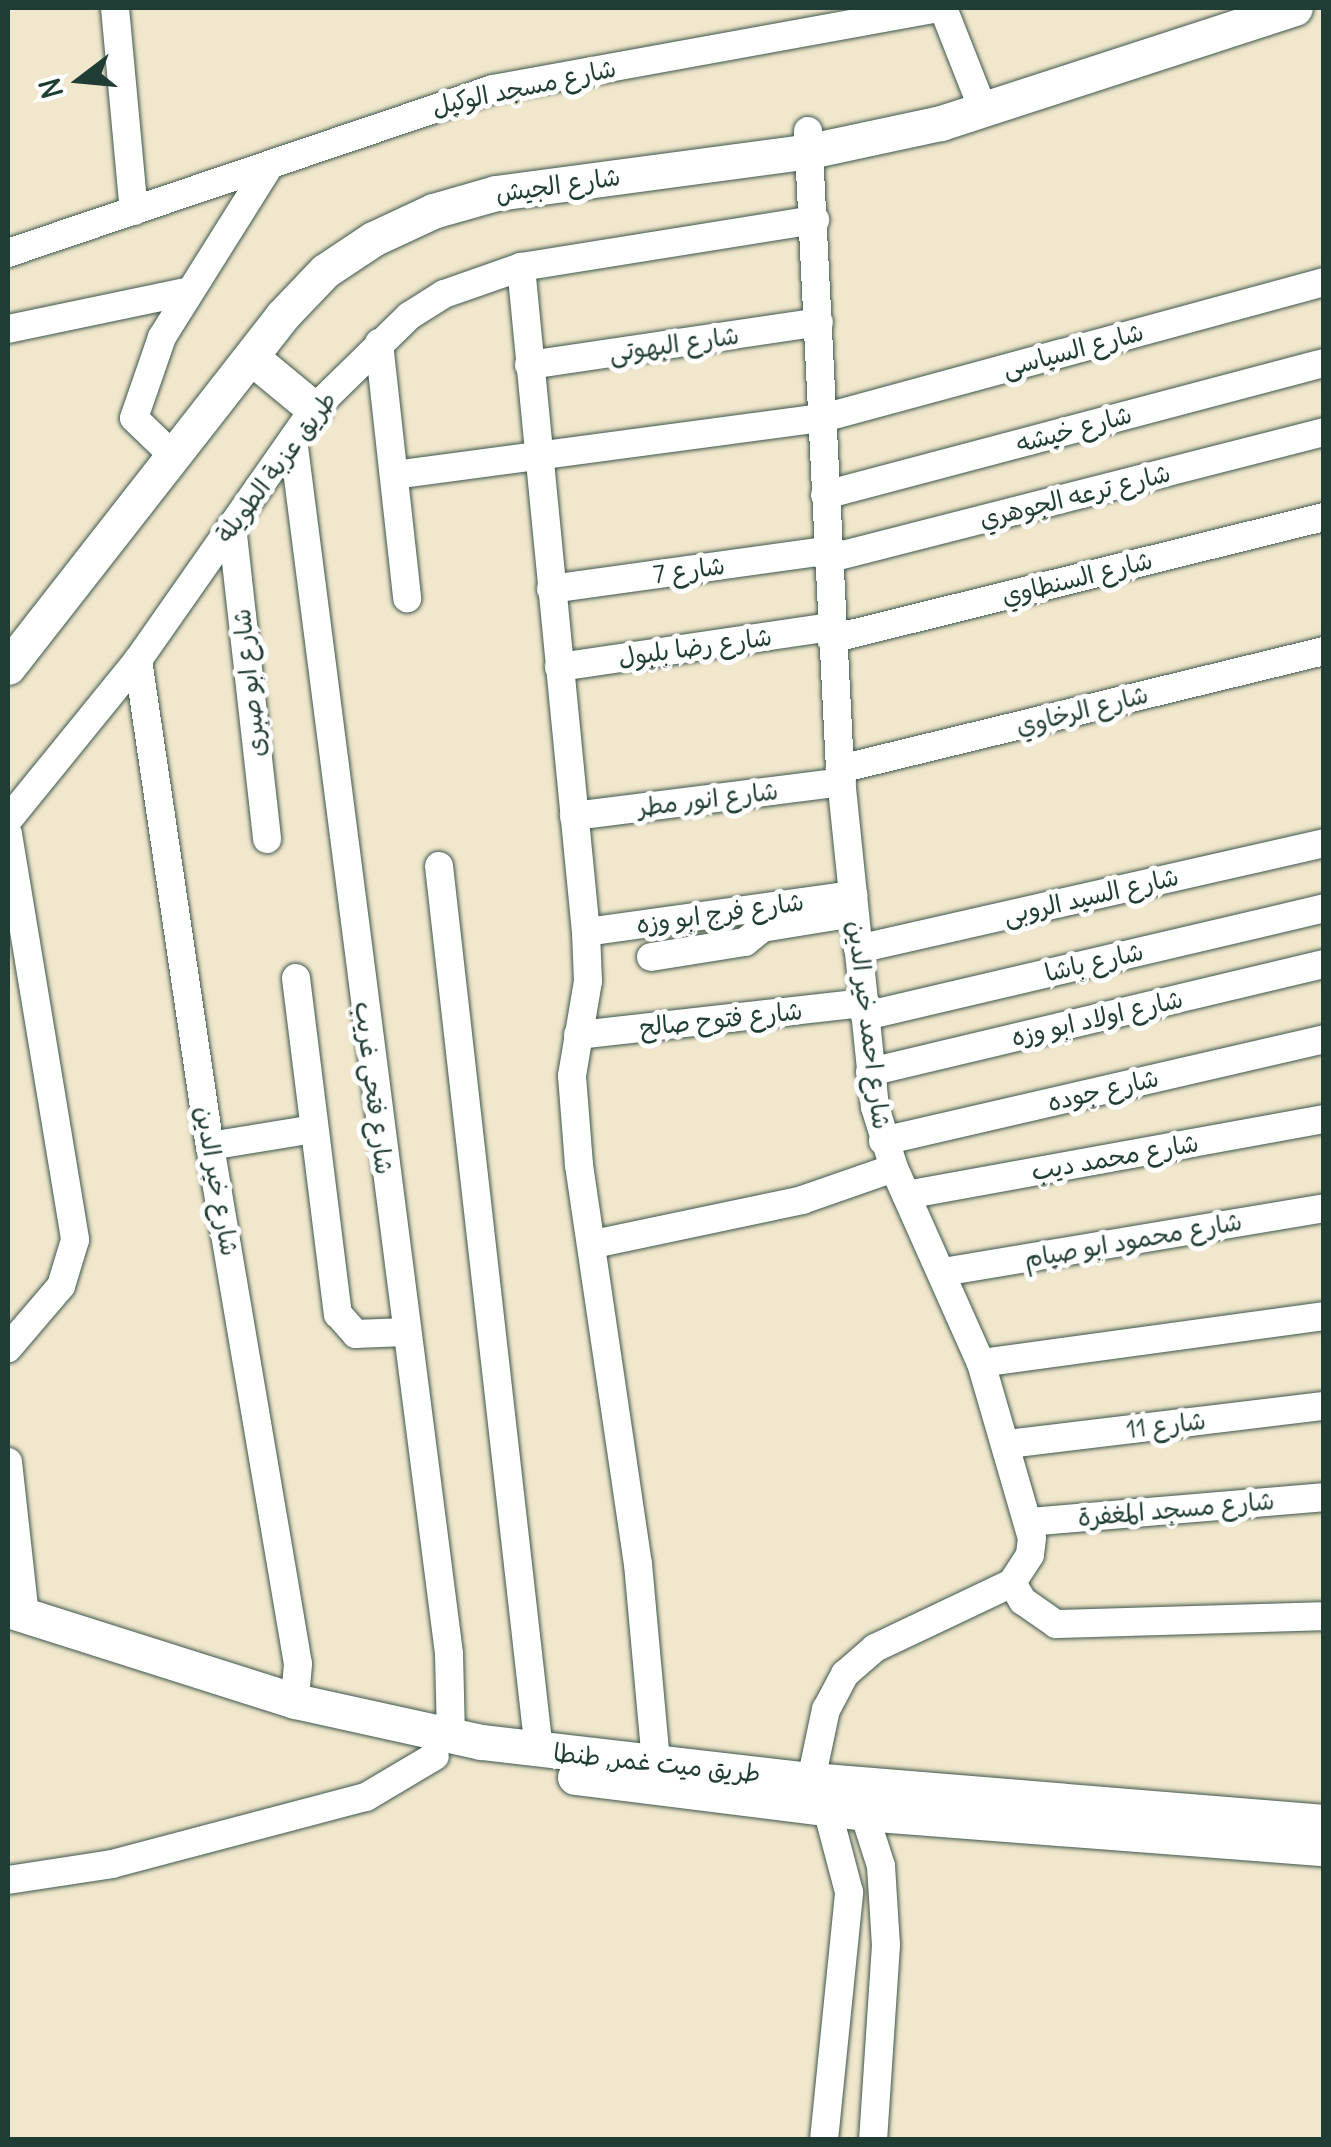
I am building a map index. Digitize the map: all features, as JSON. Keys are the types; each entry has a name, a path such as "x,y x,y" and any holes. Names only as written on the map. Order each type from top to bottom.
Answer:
{"main road":[{"name":"شارع الجيش","path":"980,102 1230,8"},
{"name":"شارع الجيش","path":"8,668 14,634 294,276 426,189 495,169 809,141 980,102 1295,8"},
{"name":"شارع الجيش","path":"14,634 325,272 367,230"},
{"path":"251,357 314,409"},
{"name":"طريق ميت غمر, طنطا","path":"13,1621 443,1746 656,1763 839,1799 1324,1822"},
{"name":"طريق ميت غمر, طنطا","path":"13,1621 286,1722 839,1799 1324,1848"}],"street":[{"path":"115,8 134,211"},
{"path":"941,8 980,102"},
{"name":"شارع مسجد الوكيل","path":"8,253 266,171 392,120 493,89 941,8"},
{"name":"شارع احمد خير الدين","path":"809,141 831,633 870,1072 883,1141 981,1363 1008,1444 1029,1522 1030,1555 1012,1582"},
{"path":"163,446 134,418 185,292 266,171"},
{"name":"طريق عزبة الطويلة","path":"8,820 138,660 314,409 379,343 444,294 520,266 815,220"},
{"path":"520,266 586,932 588,981 572,1076 576,1129 638,1564 656,1763"},
{"name":"شارع السياسى","path":"394,475 822,418 1324,282"},
{"path":"8,329 185,292"},
{"name":"شارع البهوتى","path":"530,365 819,322"},
{"path":"379,343 407,598"},
{"name":"شارع خيشه","path":"824,495 1324,363"},
{"name":"شارع ترعه الجوهري","path":"826,555 1324,432"},
{"name":"شارع فتحى غريب","path":"293,438 405,1332 450,1654 443,1746"},
{"name":"شارع السنطاوي","path":"831,633 1324,517"},
{"name":"شارع ابو صبرى","path":"232,526 267,839"},
{"name":"شارع 7","path":"551,589 826,555"},
{"name":"شارع رضا بلبول","path":"559,667 831,633"},
{"name":"شارع الرخاوي","path":"841,776 1324,651"},
{"name":"شارع خير الدين","path":"138,660 210,1146 298,1664 295,1701"},
{"name":"شارع انور مطر","path":"574,816 841,776"},
{"path":"8,834 75,1240 62,1286 8,1348"},
{"name":"شارع السيد الروبى","path":"858,950 1324,843"},
{"path":"439,866 539,1751"},
{"path":"650,957 745,942 762,928 854,904"},
{"name":"شارع فرج ابو وزه","path":"586,932 854,904"},
{"name":"شارع باشا","path":"864,1010 1324,908"},
{"name":"شارع اولاد ابو وزه","path":"870,1072 1324,964"},
{"path":"296,978 338,1314 356,1334 405,1332"},
{"name":"شارع فتوح صالح","path":"578,1035 864,1010"},
{"name":"شارع جوده","path":"883,1141 1324,1039"},
{"name":"شارع محمد ديب","path":"906,1195 1324,1119"},
{"path":"210,1146 314,1129"},
{"path":"594,1244 802,1200 894,1168"},
{"name":"شارع محمود ابو صيام","path":"943,1272 1324,1208"},
{"path":"981,1363 1324,1316"},
{"name":"شارع 11","path":"1008,1444 1324,1406"},
{"path":"8,1462 13,1621"},
{"name":"شارع مسجد المغفرة","path":"1029,1522 1324,1497"},
{"path":"824,2140 849,1892 826,1709 859,1660 1012,1582 1022,1601 1056,1624 1324,1616"},
{"path":"8,1880 112,1864 366,1797 443,1746"},
{"path":"839,1799 881,1866 886,1946 873,2140"}]}
